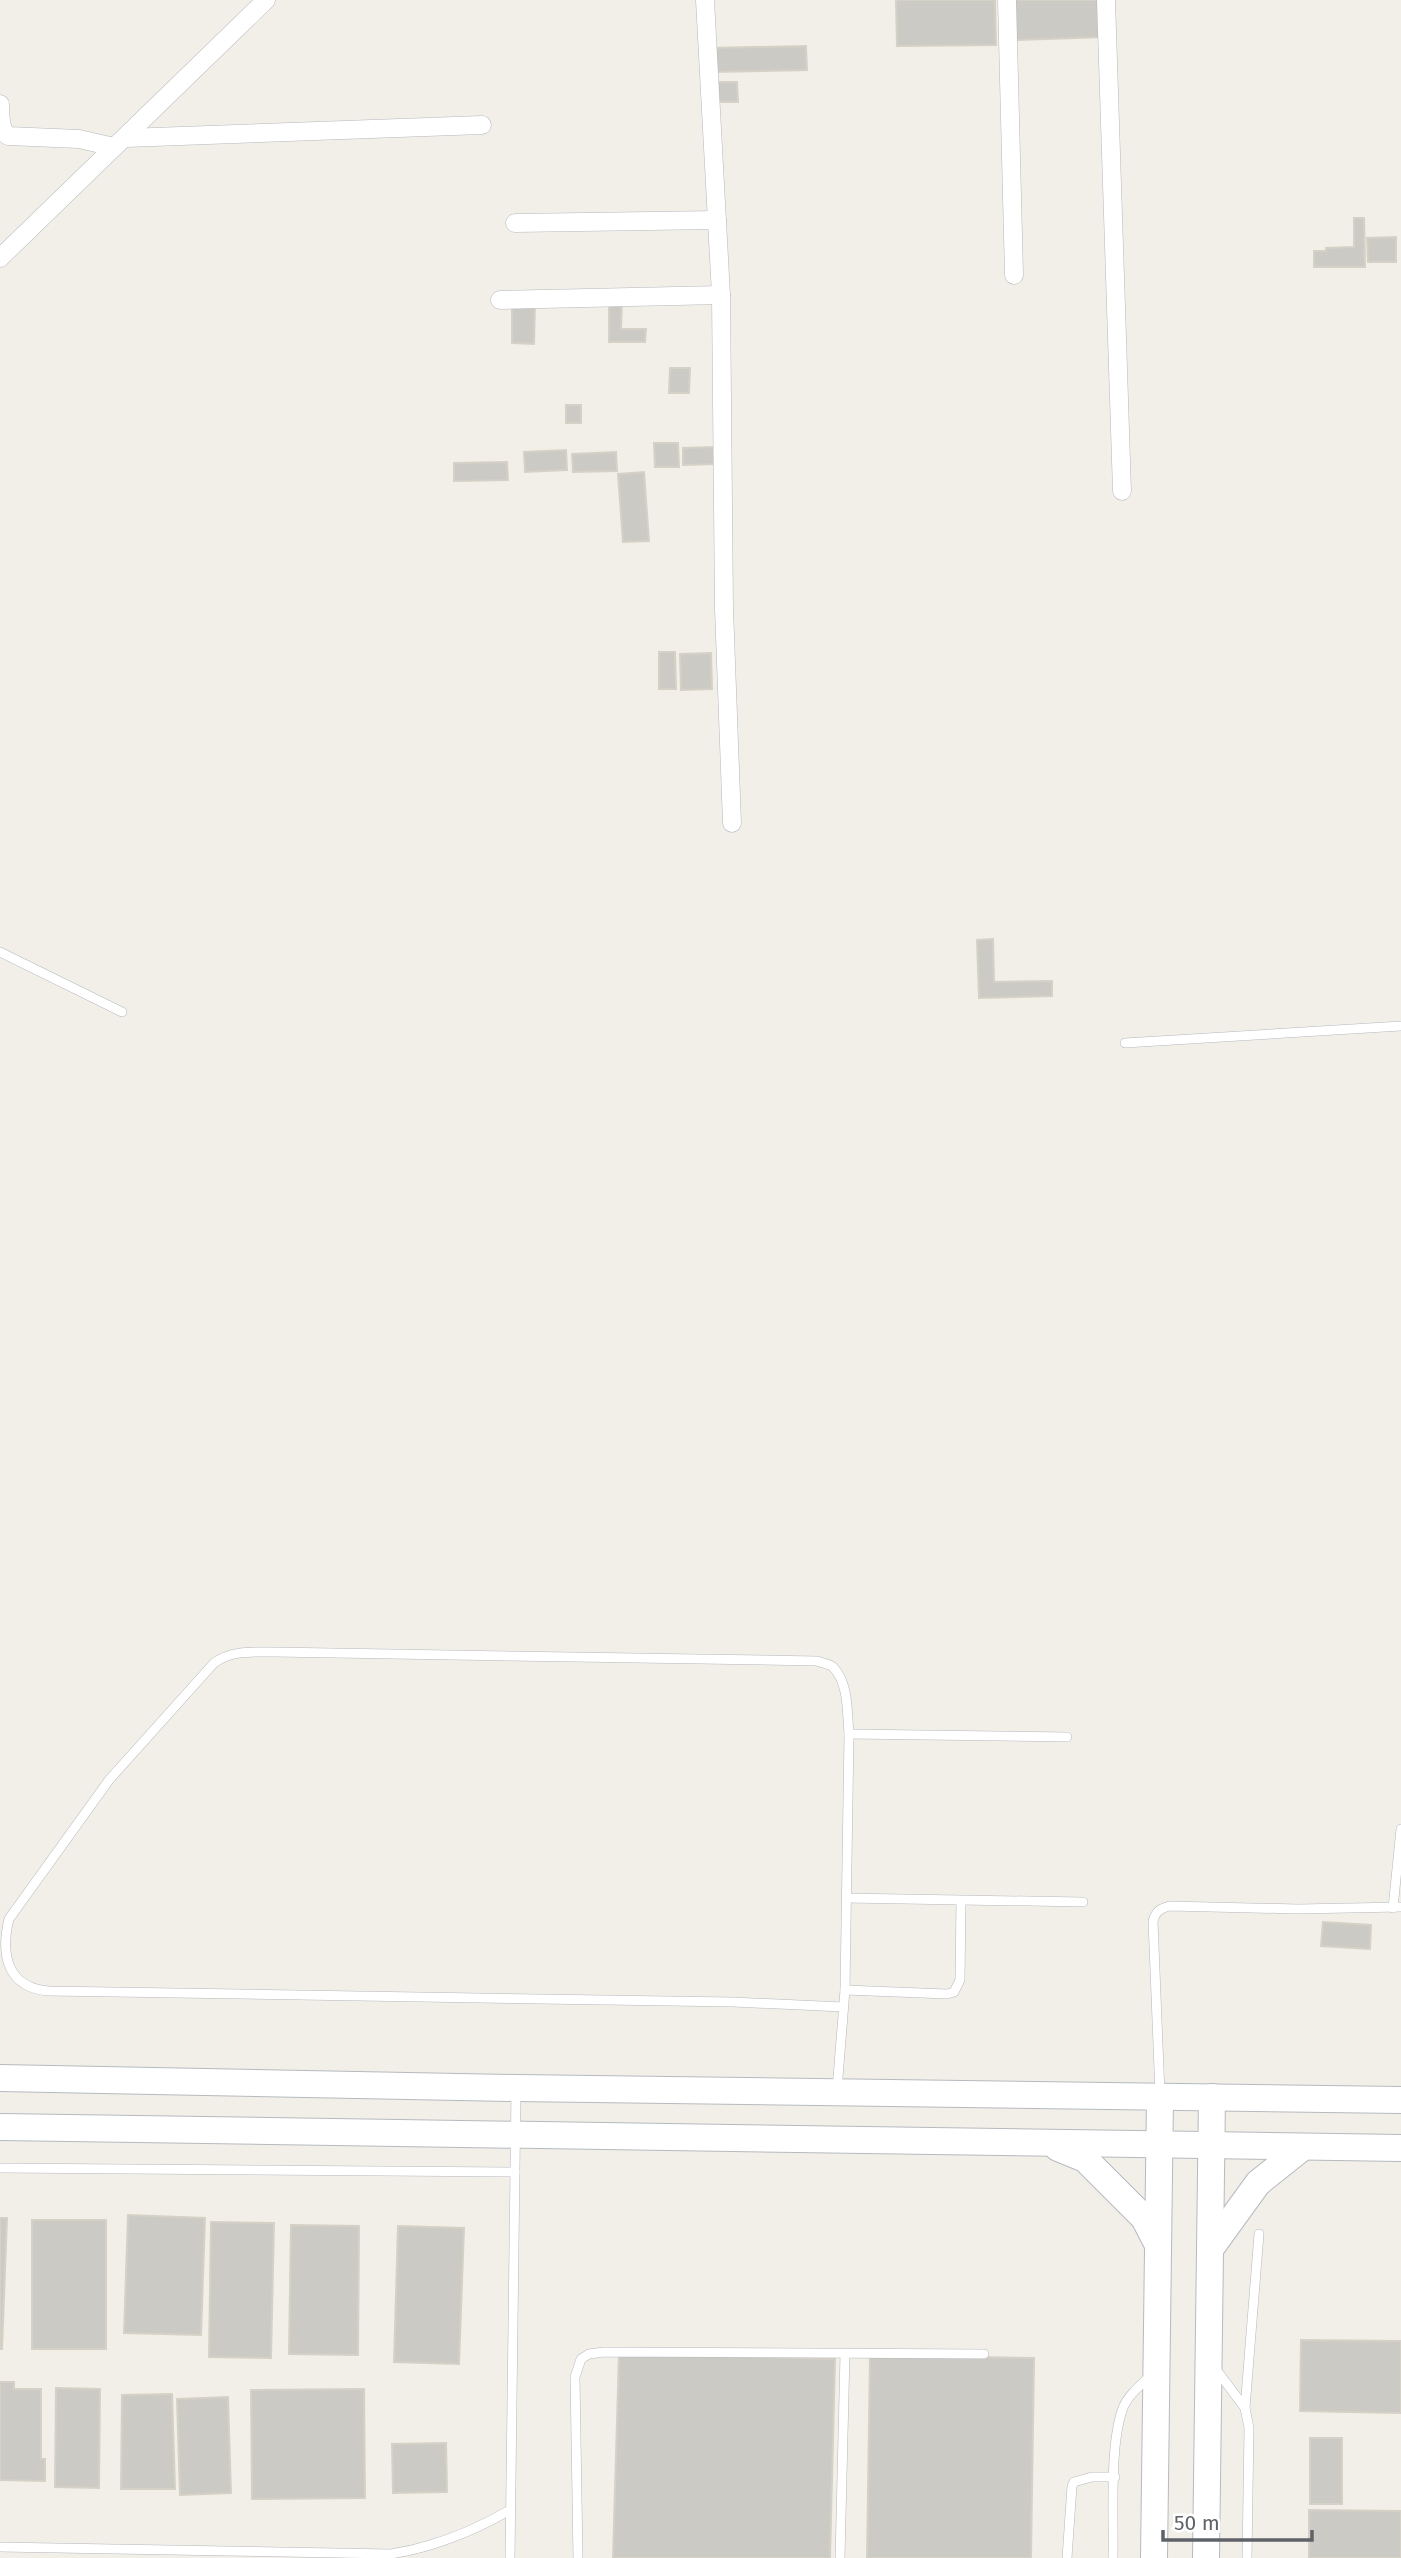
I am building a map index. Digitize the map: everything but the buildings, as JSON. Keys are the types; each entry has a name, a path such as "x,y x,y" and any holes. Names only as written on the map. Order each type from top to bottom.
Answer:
{"main road":[{"path":"0,2078 1401,2100"},
{"path":"1154,2558 1160,2097"},
{"path":"1206,2558 1212,2097"},
{"path":"0,2127 1401,2148"},
{"path":"1046,2143 1086,2160 1144,2218 1159,2247"},
{"path":"1211,2248 1258,2183 1303,2147"}],"street":[{"path":"0,258 266,0"},
{"path":"705,0 720,295 724,609 732,823"},
{"path":"1007,0 1014,275"},
{"path":"1106,0 1122,491"},
{"path":"0,104 2,132 8,136 120,143 482,125"},
{"path":"515,223 717,220"},
{"path":"500,300 720,295"}],"lane":[{"path":"0,952 122,1012"},
{"path":"1125,1043 1401,1026"},
{"path":"837,2092 845,1990 849,1734 841,1679 832,1666 817,1661 274,1652 230,1654 214,1663 109,1780 9,1919 1,1947 7,1969 17,1980 33,1990 733,2002 843,2007"},
{"path":"849,1734 1067,1737"},
{"path":"1160,2097 1153,1921 1156,1913 1169,1906 1397,1908 1401,1829"},
{"path":"846,1898 1083,1902"},
{"path":"845,1990 947,1994 954,1992 960,1980 961,1900"},
{"path":"510,2558 516,2088"},
{"path":"0,2168 515,2172"},
{"path":"1247,2558 1249,2428 1245,2408 1259,2234"},
{"path":"578,2558 575,2377 581,2359 589,2354 984,2354"},
{"path":"840,2558 845,2354"},
{"path":"1209,2361 1245,2408"},
{"path":"1113,2558 1116,2438 1123,2406 1157,2369"},
{"path":"1066,2558 1074,2482 1092,2477 1115,2477"},
{"path":"0,2547 391,2554 425,2548 449,2540 475,2530 510,2510"},
{"path":"391,2554 404,2558"}]}
